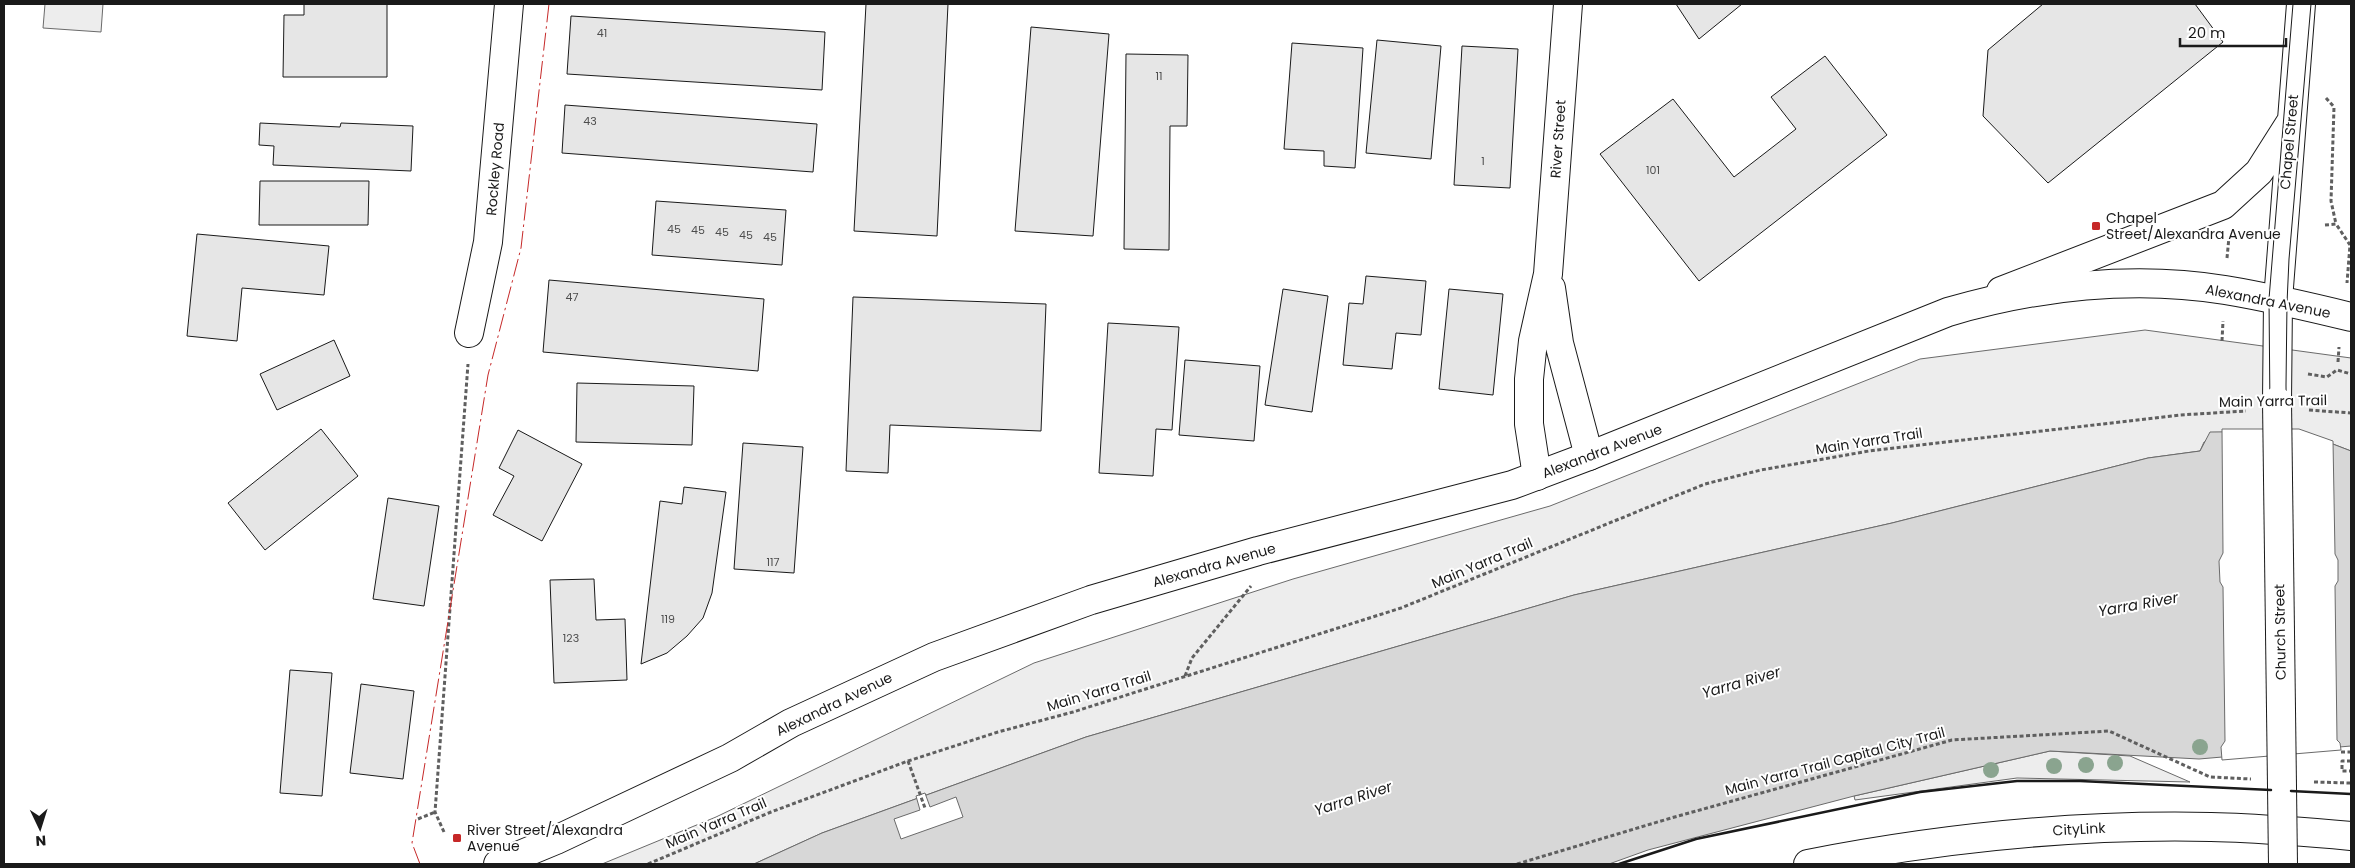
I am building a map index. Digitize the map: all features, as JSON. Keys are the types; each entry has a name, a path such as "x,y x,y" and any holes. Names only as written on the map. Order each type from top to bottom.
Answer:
{"main road":[{"name":"Rockley Road","path":"468,333 488,242 509,4"},
{"name":"River Street","path":"1537,476 1530,424 1529,379 1533,341 1548,274 1568,4"},
{"name":"Chapel Street","path":"2277,392 2278,300 2302,4"},
{"name":"Alexandra Avenue","path":"498,864 556,840 730,758 791,723 934,657 1091,600 1258,551 1512,485 2223,205 2259,172 2292,120"},
{"name":"River Street","path":"1548,274 1559,343 1589,456"},
{"name":"Alexandra Avenue","path":"1948,312 2016,294 2095,286 2151,284 2210,288 2278,300 2351,317"},
{"name":"Church Street","path":"2277,392 2283,864"},
{"name":"CityLink","path":"1808,864 1867,852 1951,840 2047,831 2121,827 2212,827 2351,836"}],"path":[{"path":"2334,107 2331,200 2336,224 2350,245 2350,262"},
{"path":"2325,224 2336,224"},
{"path":"444,832 435,812 468,392 468,333"},
{"path":"2318,375 2327,377 2337,370 2351,374"},
{"name":"Main Yarra Trail","path":"2304,410 2351,413"},
{"name":"Main Yarra Trail","path":"648,864 771,812 908,761 1401,608 1705,484 1761,470 1869,451 2180,415 2252,411"},
{"path":"1185,676 1192,658 1251,590 1258,551"},
{"name":"Main Yarra Trail Capital City Trail","path":"1517,864 1671,818 1952,740 2109,731 2190,769"},
{"path":"2341,752 2351,752"},
{"path":"908,761 925,808"},
{"path":"2351,761 2342,762 2342,771 2351,771"},
{"path":"418,819 435,812"}],"shaded area":[{"path":"45,4 103,4 101,32 43,28"},
{"path":"2145,330 2351,358 2351,451 2299,431 2204,442 2200,451 2148,458 1892,523 1574,595 1086,737 822,833 754,864 602,864 716,817 1034,663 1293,579 1550,506 1920,359"},
{"path":"2050,751 2130,756 2190,782 2017,778 1855,800 1854,796"}],"water":[{"name":"Yarra River","path":"2299,431 2351,451 2351,746 2199,759 2050,751 1854,796 1648,850 1609,864 754,864 822,833 1086,737 1574,595 1892,523 2148,458 2200,451 2210,432"}],"pier":[{"path":"2222,429 2299,429 2333,441 2335,554 2338,560 2338,581 2335,586 2337,740 2340,743 2341,750 2222,760 2221,747 2225,741 2223,587 2220,582 2219,561 2223,553"},
{"path":"925,793 930,807 956,797 963,817 901,839 894,819 920,810 916,796"}],"building":[{"path":"304,4 387,4 387,77 283,77 284,15 304,15"},
{"path":"866,4 948,4 937,236 854,231"},
{"path":"1676,4 1742,4 1699,39"},
{"path":"2043,4 2195,4 2223,42 2048,183 1983,116 1988,50"},
{"path":"571,16 825,32 822,90 567,74"},
{"path":"1031,27 1109,34 1093,236 1015,231"},
{"path":"1377,40 1441,46 1431,159 1366,153"},
{"path":"1292,43 1363,48 1355,168 1324,166 1324,151 1284,149"},
{"path":"1462,46 1518,49 1510,188 1454,185"},
{"path":"1126,54 1188,55 1187,126 1170,126 1169,250 1124,249"},
{"path":"1825,56 1887,135 1699,281 1600,154 1673,99 1734,177 1796,129 1771,97"},
{"path":"565,105 817,124 813,172 562,153"},
{"path":"260,123 340,127 341,123 413,126 411,171 273,165 274,146 259,145"},
{"path":"260,181 369,181 368,225 259,225"},
{"path":"656,201 786,210 782,265 652,255"},
{"path":"197,234 329,246 324,295 242,288 237,341 187,336"},
{"path":"1366,276 1426,281 1421,335 1396,333 1392,369 1343,365 1349,303 1363,304"},
{"path":"549,280 764,299 758,371 543,352"},
{"path":"1283,289 1328,296 1312,412 1265,405"},
{"path":"1449,289 1503,294 1493,395 1439,389"},
{"path":"853,297 1046,304 1041,431 890,425 888,473 846,471"},
{"path":"1108,323 1179,327 1172,430 1156,429 1153,476 1099,473"},
{"path":"334,340 350,376 277,410 260,374"},
{"path":"1185,360 1260,366 1254,441 1179,435"},
{"path":"577,383 694,386 692,445 576,442"},
{"path":"321,429 358,476 265,550 228,503"},
{"path":"518,430 582,464 542,541 493,515 514,476 499,468"},
{"path":"743,443 803,447 794,573 734,569"},
{"path":"684,487 726,492 712,593 703,618 687,636 667,653 641,664 660,501 682,504"},
{"path":"388,498 439,506 424,606 373,599"},
{"path":"594,579 596,620 625,619 627,680 554,683 550,580"},
{"path":"290,670 332,673 322,796 280,793"},
{"path":"361,684 414,691 403,779 350,773"}],"tram line":[{"path":"2274,864 2269,299 2293,4"},
{"path":"2291,864 2286,385 2287,303 2289,259 2311,4"}],"wall":[{"path":"1619,864 1696,839 1920,792 2017,781 2080,781 2271,790"},
{"path":"2291,791 2351,794"}],"power":[{"path":"420,864 412,843 488,375 521,248 549,4"}],"place":[{"name":"Chapel Street/Alexandra Avenue","path":"2096,226"},
{"name":"River Street/Alexandra Avenue","path":"457,838"}]}
